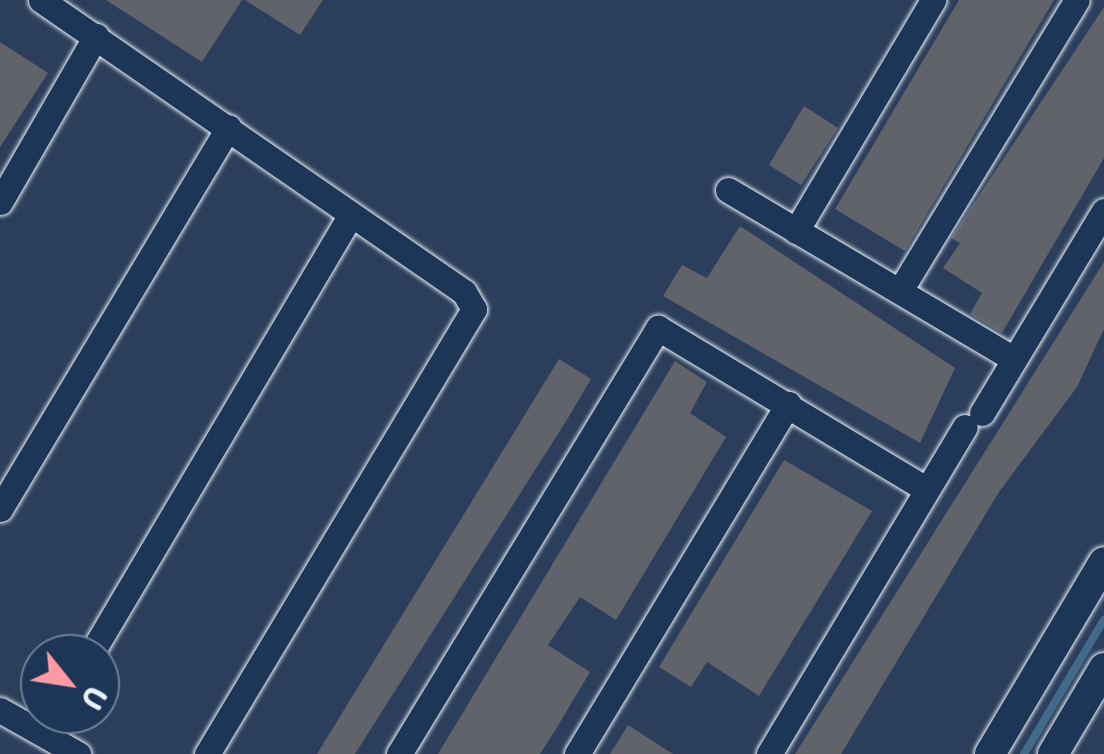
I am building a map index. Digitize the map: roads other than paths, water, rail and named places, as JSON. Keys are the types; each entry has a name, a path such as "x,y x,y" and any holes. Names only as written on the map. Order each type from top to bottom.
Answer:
{"street":[{"path":"42,0 464,292 471,324 207,754"},
{"path":"796,231 933,0"},
{"path":"900,289 1077,0"},
{"path":"0,202 96,36"},
{"path":"0,509 229,127"},
{"path":"728,190 1014,359"},
{"path":"770,754 926,490 1014,359 1104,211"},
{"path":"103,634 350,216"},
{"path":"399,754 652,331 670,330 926,490"},
{"path":"577,754 788,404"},
{"path":"990,754 1104,562"},
{"path":"1052,754 1104,668"},
{"path":"59,734 78,754"}],"waterway":[{"path":"1024,754 1104,620"}]}
